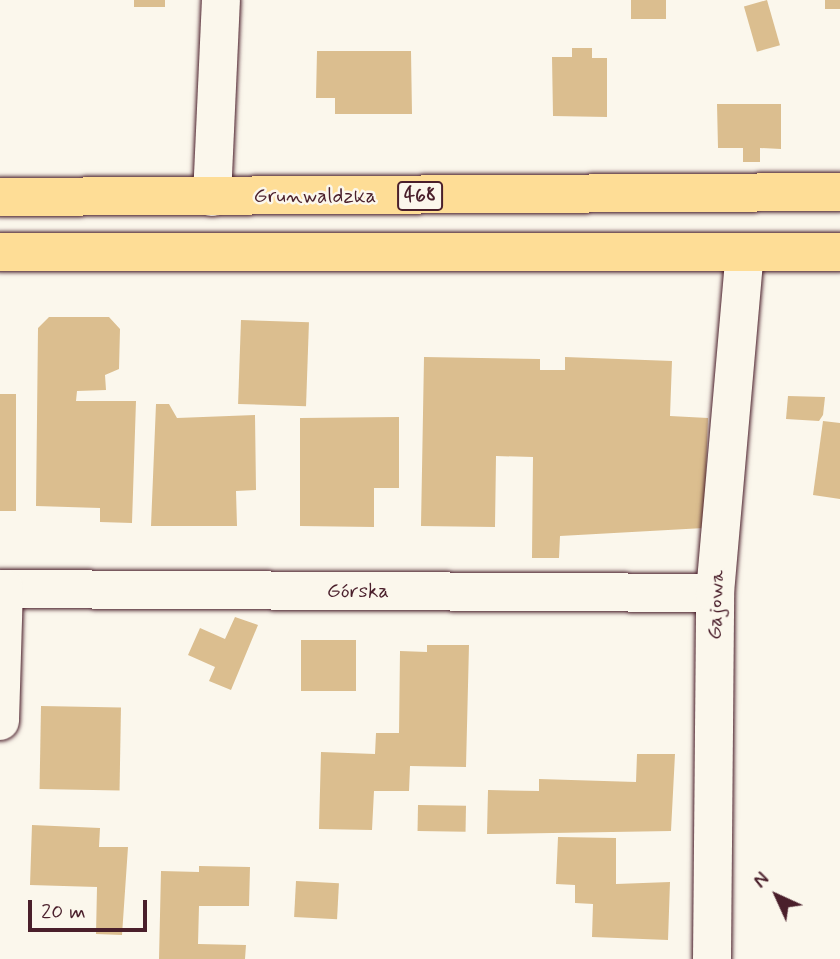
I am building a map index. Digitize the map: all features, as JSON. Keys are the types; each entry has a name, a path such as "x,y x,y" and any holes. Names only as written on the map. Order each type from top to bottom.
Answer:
{"main road":[{"name":"Grunwaldzka","path":"0,197 840,192"},
{"path":"0,252 840,252"}],"street":[{"path":"212,197 220,0"},
{"name":"Gajowa","path":"712,959 715,593 745,252"},
{"path":"0,721 2,589"},
{"name":"Górska","path":"2,589 715,593"}],"building":[{"path":"134,0 165,0 165,7 134,7"},
{"path":"631,0 666,0 666,19 631,19"},
{"path":"767,0 780,45 757,52 744,7"},
{"path":"825,0 840,0 840,9 825,9"},
{"path":"572,48 592,48 592,58 607,58 607,117 553,116 552,57 572,57"},
{"path":"317,51 411,51 412,114 335,114 335,98 316,98"},
{"path":"717,104 781,104 781,149 760,148 760,162 743,162 743,148 718,148"},
{"path":"49,317 109,317 120,329 119,369 105,375 106,390 77,391 76,401 136,401 132,523 100,522 100,508 36,506 38,328"},
{"path":"241,320 309,322 306,406 238,404"},
{"path":"424,357 540,359 540,370 565,370 565,357 672,361 670,416 708,418 704,528 560,536 559,558 532,558 533,457 496,456 495,527 421,526"},
{"path":"0,394 16,394 16,511 0,511"},
{"path":"788,396 825,397 823,415 819,421 786,419"},
{"path":"156,404 169,404 177,418 255,415 256,490 236,491 237,526 151,526"},
{"path":"399,417 399,488 374,488 374,527 300,526 300,418"},
{"path":"823,421 840,423 840,499 813,495"},
{"path":"235,617 258,625 231,690 209,681 215,667 188,655 200,628 225,639"},
{"path":"301,640 356,640 356,691 301,691"},
{"path":"427,645 469,645 466,767 410,766 409,791 374,791 372,830 319,829 321,752 375,754 376,733 399,733 400,651 427,652"},
{"path":"41,706 121,707 120,790 40,789"},
{"path":"637,754 675,754 671,831 487,834 488,790 539,791 539,779 636,782"},
{"path":"418,805 466,806 466,832 418,831"},
{"path":"32,825 100,828 99,847 128,847 122,935 96,934 97,887 30,885"},
{"path":"558,837 616,838 616,884 670,882 668,940 592,937 593,904 575,903 575,885 556,884"},
{"path":"199,866 250,867 249,906 199,906 198,944 246,945 245,959 159,959 161,871 199,872"},
{"path":"296,881 339,883 337,919 294,917"}]}
